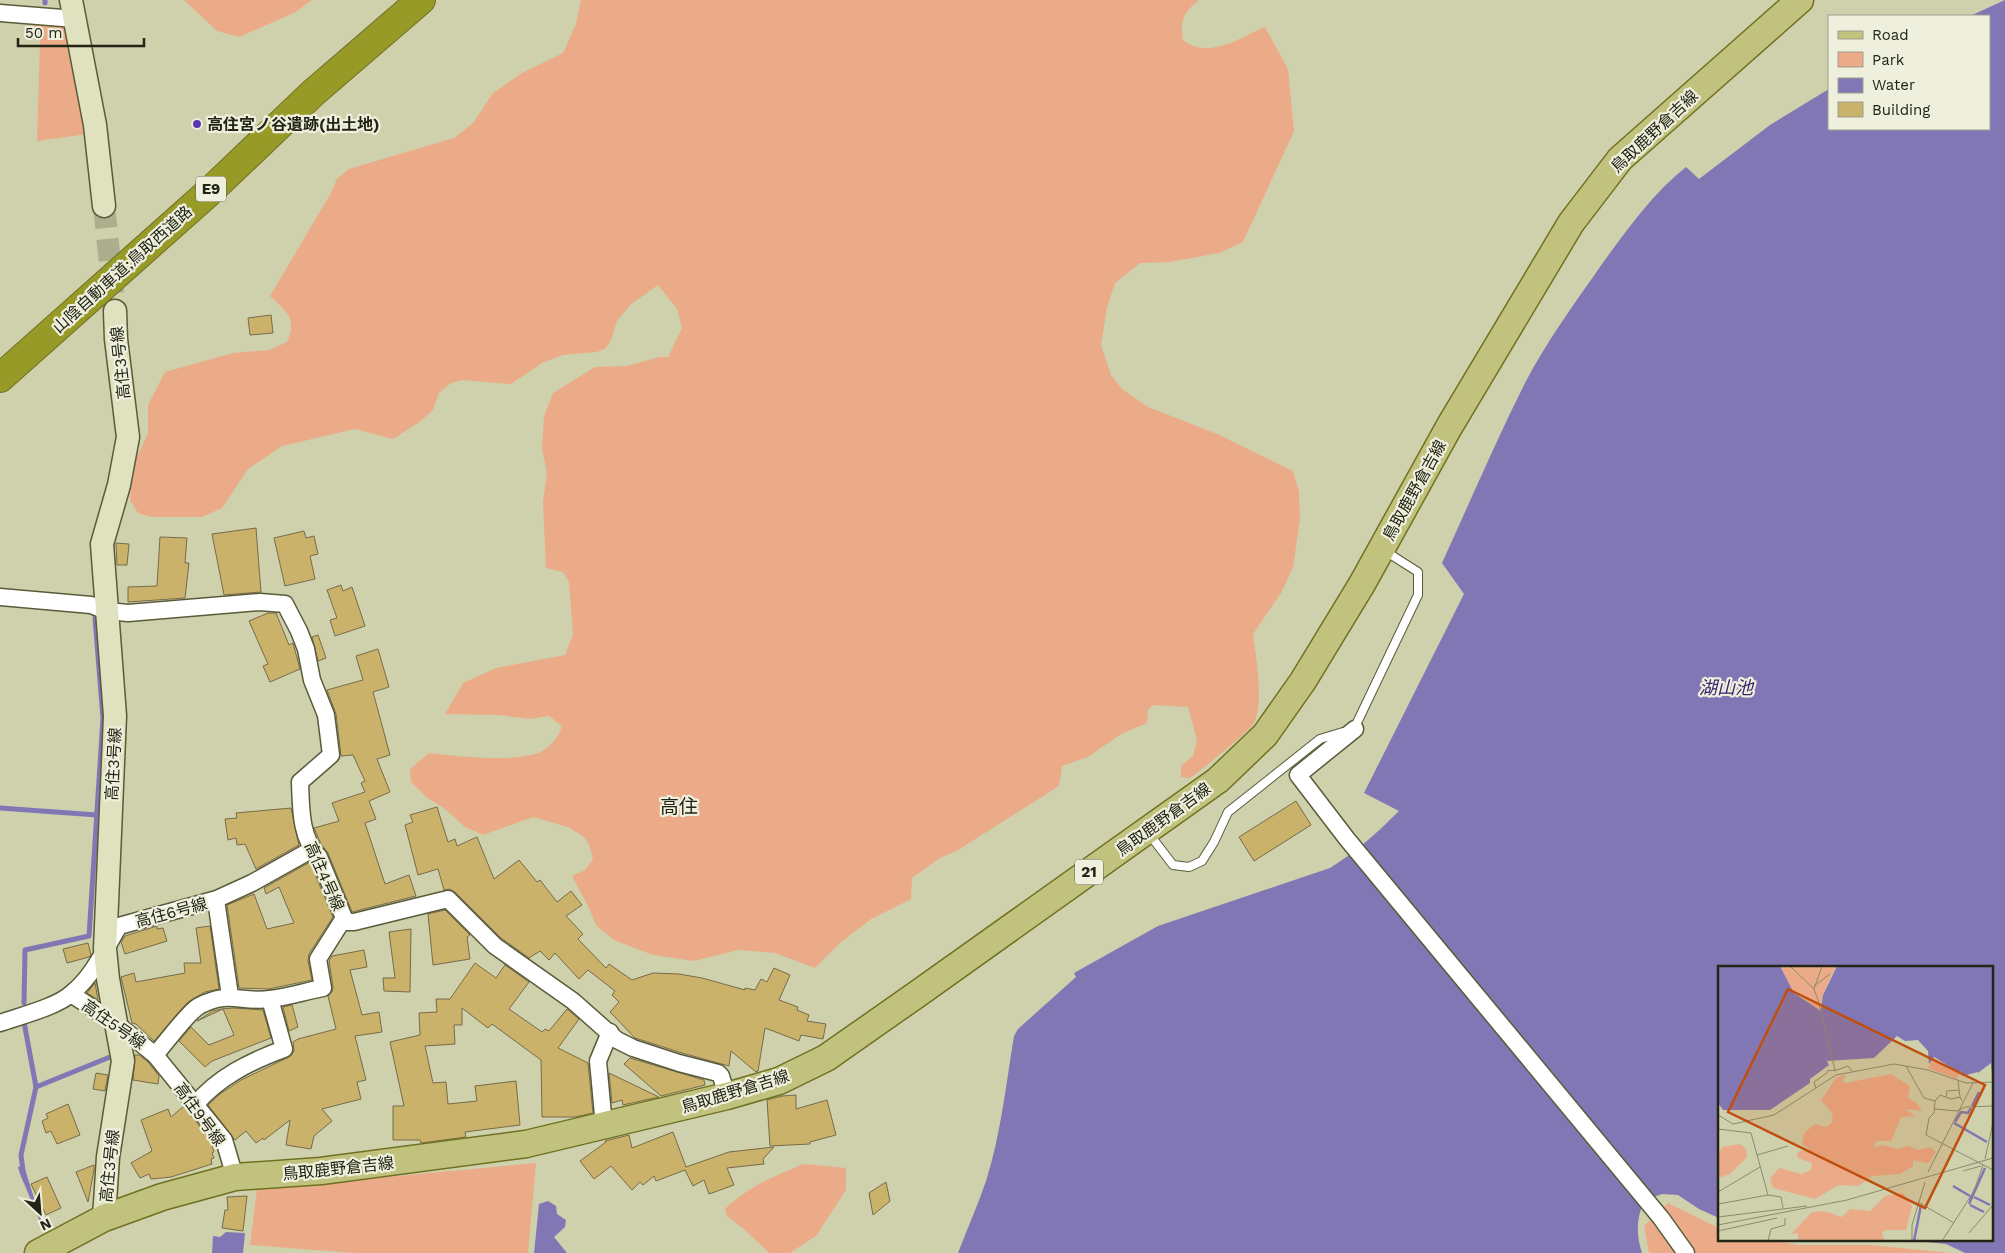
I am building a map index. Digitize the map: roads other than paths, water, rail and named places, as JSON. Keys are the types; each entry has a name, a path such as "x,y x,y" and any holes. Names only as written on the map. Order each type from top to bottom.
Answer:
{"highway":[{"name":"山陰自動車道;鳥取西道路","path":"0,363 199,182 305,81 396,0"},
{"name":"山陰自動車道;鳥取西道路","path":"0,378 208,193 313,93 421,0"}],"main road":[{"name":"鳥取鹿野倉吉線","path":"38,1253 104,1218 162,1198 235,1178 322,1171 526,1144 727,1096 779,1081 826,1058 1218,780 1265,735 1303,681 1382,549 1449,427 1571,223 1620,159 1800,0"}],"street":[{"path":"0,13 73,10 95,124 104,206"},
{"name":"高住3号線","path":"104,1218 108,1158 123,1062 108,979 105,949 115,716 102,544 119,485 128,437 116,339 115,311"},
{"path":"0,597 91,605 107,611"},
{"name":"高住4号線","path":"107,611 128,613 260,602 284,604 300,631 306,649 312,680 326,715 331,755 300,782 302,821 311,850 319,858 347,922 354,922 448,899 495,946 573,1001 617,1040 633,1048 718,1073 721,1076 727,1096"},
{"path":"1355,729 1298,775 1347,839 1661,1218 1686,1253"},
{"name":"高住6号線","path":"0,1023 43,1009 71,994 93,970 119,926 216,900 252,883 311,850"},
{"path":"216,900 230,996"},
{"name":"高住5号線","path":"71,994 117,1024 155,1055 188,1015 198,1007 220,998 230,996 254,1000 270,999 323,988 318,959 344,918"},
{"path":"195,1105 228,1075 260,1058 284,1049 270,999"},
{"path":"604,1126 598,1060 610,1032"},
{"name":"高住9号線","path":"155,1055 224,1140 235,1178"}],"lane":[{"path":"1146,831 1173,865 1189,867 1196,864 1202,860 1214,842 1228,812 1320,739 1355,729 1418,595 1418,572 1382,549"}],"water":[{"name":"湖山池","path":"2005,0 2005,1253 1965,1253 1946,1244 1905,1240 1992,1240 1992,966 1718,966 1718,1218 1699,1209 1678,1195 1662,1194 1645,1200 1638,1226 1642,1253 958,1253 983,1190 996,1145 1014,1036 1018,1029 1076,977 1074,973 1158,926 1330,868 1366,842 1399,811 1364,793 1464,594 1442,563 1503,429 1533,369 1571,308 1641,212 1662,188 1686,167 1699,179 1770,125 1828,90 1828,130 1990,130 1990,15 1972,15"},
{"path":"24,1166 34,1198 48,1229 44,1231 20,1174 18,1167"},
{"path":"548,1201 556,1206 557,1214 566,1220 565,1227 554,1237 567,1253 534,1253 539,1204"},
{"path":"226,1232 245,1233 243,1253 212,1253 213,1236 220,1237"}],"waterway":[{"path":"24,1003 25,950 89,936 103,718 95,618"},
{"path":"0,808 97,815"},
{"path":"23,1171 21,1155 36,1087 24,1022"},
{"path":"36,1087 110,1057"}],"tunnel":[{"path":"104,206 115,311"}],"place":[{"name":"高住宮ノ谷遺跡(出土地)","path":"197,124"}],"district":[{"name":"高住","path":"679,806"}]}
